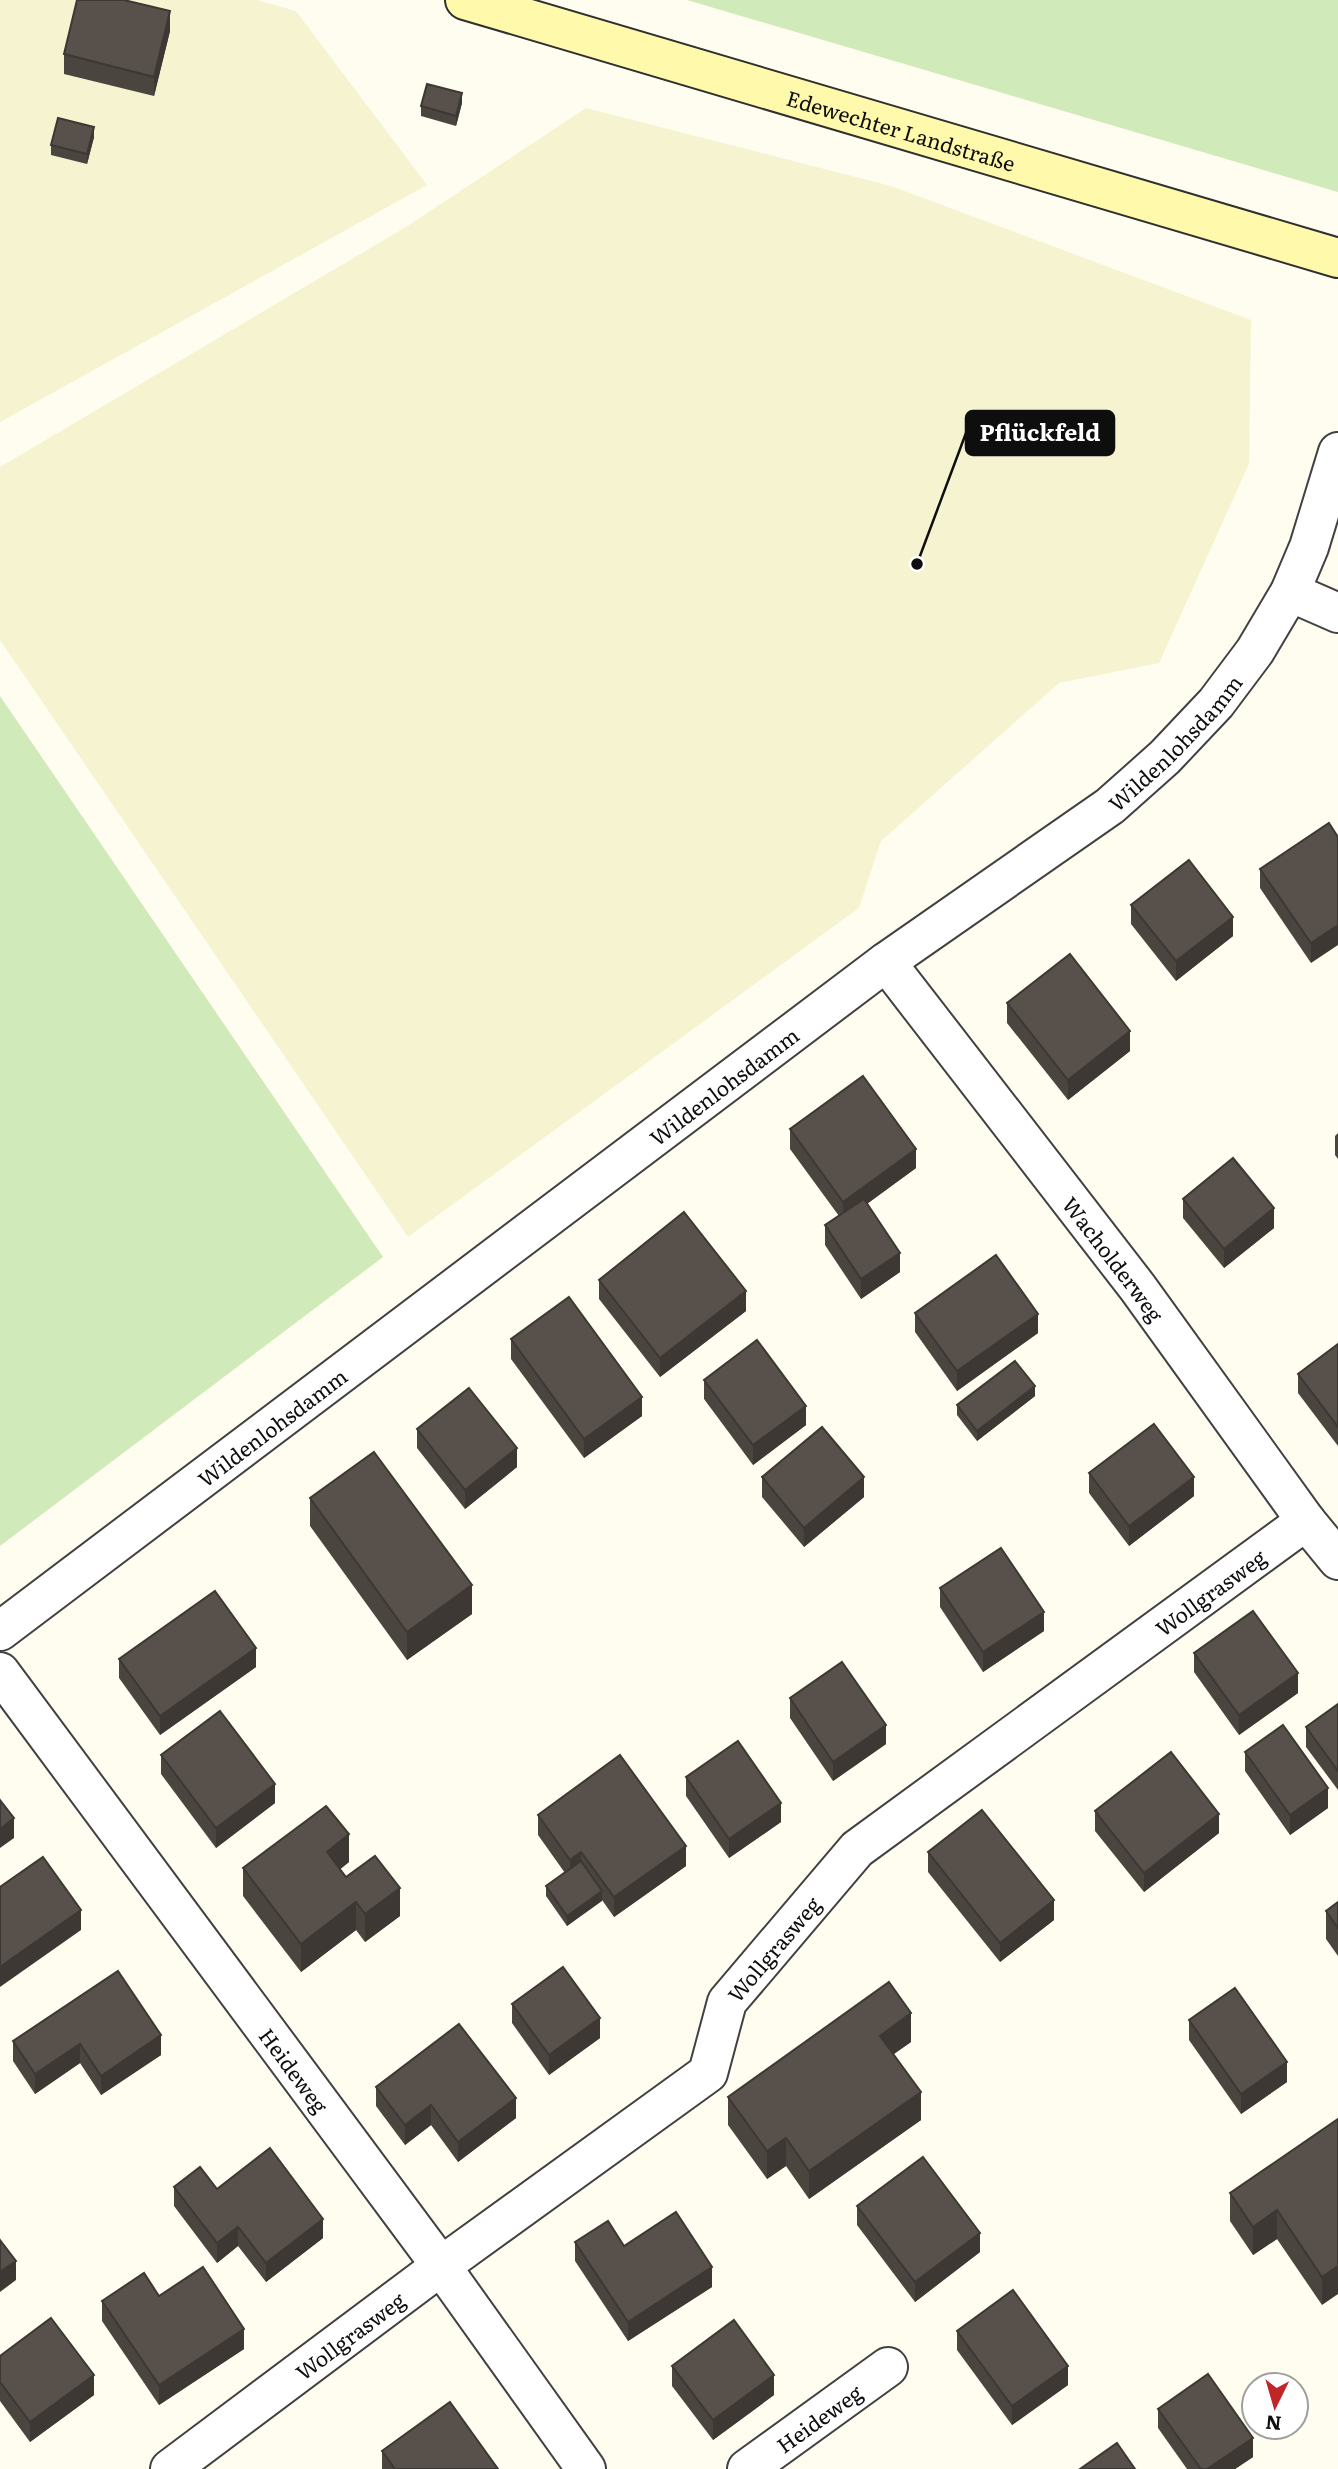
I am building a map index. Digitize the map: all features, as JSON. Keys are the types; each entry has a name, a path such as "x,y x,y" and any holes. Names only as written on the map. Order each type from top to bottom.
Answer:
{"main road":[{"name":"Edewechter Landstraße","path":"465,0 1338,258"}],"street":[{"name":"Wildenlohsdamm","path":"0,1631 886,962 1110,806 1165,757 1216,703 1255,651 1290,592 1309,547 1338,452"},
{"path":"1290,592 1338,613"},
{"name":"Wacholderweg","path":"886,962 1138,1288 1306,1521 1338,1560"},
{"name":"Wollgrasweg","path":"170,2469 441,2266 708,2073 727,2002 857,1849 1306,1521"},
{"name":"Heideweg","path":"0,1672 441,2266 586,2469"},
{"name":"Heideweg","path":"747,2469 888,2367"}],"shaded area":[{"path":"0,0 257,0 296,11 427,185 0,422"},
{"path":"586,108 891,186 1251,320 1249,464 1159,663 1059,683 881,841 859,908 408,1237 0,640 0,467 406,227"}],"green space":[{"path":"687,0 1338,0 1338,192"},
{"path":"0,696 383,1257 0,1546"}],"building":[{"path":"77,0 124,0 170,11 154,77 64,54"},
{"path":"427,84 462,93 456,116 421,106"},
{"path":"58,118 94,127 87,154 51,145"},
{"path":"1329,823 1338,837 1338,925 1311,943 1260,869"},
{"path":"1189,860 1233,917 1176,961 1131,905"},
{"path":"1070,954 1130,1031 1068,1080 1007,1003"},
{"path":"863,1076 916,1149 843,1202 790,1129"},
{"path":"1233,1158 1274,1208 1224,1249 1183,1199"},
{"path":"864,1199 900,1253 861,1279 825,1225"},
{"path":"684,1212 746,1291 660,1358 599,1280"},
{"path":"996,1255 1038,1314 957,1371 915,1313"},
{"path":"569,1297 642,1397 584,1439 511,1339"},
{"path":"757,1340 806,1406 753,1445 704,1380"},
{"path":"1338,1344 1338,1427 1298,1374"},
{"path":"1015,1361 1035,1386 977,1431 957,1405"},
{"path":"469,1388 517,1448 465,1490 417,1429"},
{"path":"1154,1424 1194,1477 1129,1526 1089,1473"},
{"path":"822,1427 864,1477 804,1528 762,1477"},
{"path":"374,1452 472,1585 407,1632 310,1498"},
{"path":"1001,1548 1044,1612 983,1652 940,1588"},
{"path":"215,1591 256,1648 160,1716 119,1659"},
{"path":"1253,1611 1298,1673 1239,1715 1194,1653"},
{"path":"842,1662 886,1725 833,1762 790,1698"},
{"path":"1338,1704 1338,1771 1306,1727"},
{"path":"220,1711 275,1784 216,1828 161,1755"},
{"path":"1283,1725 1328,1788 1290,1815 1245,1752"},
{"path":"738,1741 781,1803 729,1839 686,1777"},
{"path":"1171,1752 1219,1814 1144,1873 1095,1811"},
{"path":"620,1755 686,1846 614,1897 581,1852 570,1860 538,1815"},
{"path":"0,1800 14,1818 0,1829"},
{"path":"326,1806 349,1834 327,1852 346,1877 375,1856 400,1888 365,1914 356,1902 301,1944 243,1868"},
{"path":"982,1810 1054,1900 1000,1943 928,1852"},
{"path":"43,1857 81,1910 0,1967 0,1887"},
{"path":"581,1861 602,1891 567,1916 546,1886"},
{"path":"1338,1902 1338,1928 1326,1911"},
{"path":"563,1967 600,2018 549,2055 512,2004"},
{"path":"118,1971 161,2035 101,2076 80,2044 35,2074 13,2041"},
{"path":"889,1982 911,2013 880,2036 921,2092 809,2171 786,2138 767,2151 728,2097"},
{"path":"1235,1988 1287,2062 1241,2094 1189,2020"},
{"path":"459,2024 516,2098 458,2142 431,2105 405,2125 376,2087"},
{"path":"1338,2119 1338,2266 1322,2277 1277,2210 1253,2227 1230,2193"},
{"path":"270,2148 323,2219 266,2263 238,2227 217,2243 174,2187 200,2167 217,2189"},
{"path":"923,2157 980,2233 915,2282 857,2206"},
{"path":"676,2212 712,2267 628,2322 575,2242 608,2221 624,2246"},
{"path":"0,2240 16,2261 0,2272"},
{"path":"203,2267 244,2329 159,2385 102,2301 144,2273 159,2296"},
{"path":"1013,2290 1068,2366 1012,2406 957,2331"},
{"path":"51,2318 94,2375 30,2422 0,2382 0,2356"},
{"path":"734,2320 774,2375 713,2420 672,2366"},
{"path":"1208,2374 1240,2420 1240,2441 1249,2441 1207,2469 1201,2469 1158,2409"},
{"path":"450,2402 498,2469 395,2469 382,2451"},
{"path":"1117,2443 1135,2469 1080,2469"}],"place":[{"name":"Pflückfeld","path":"917,564"}]}
